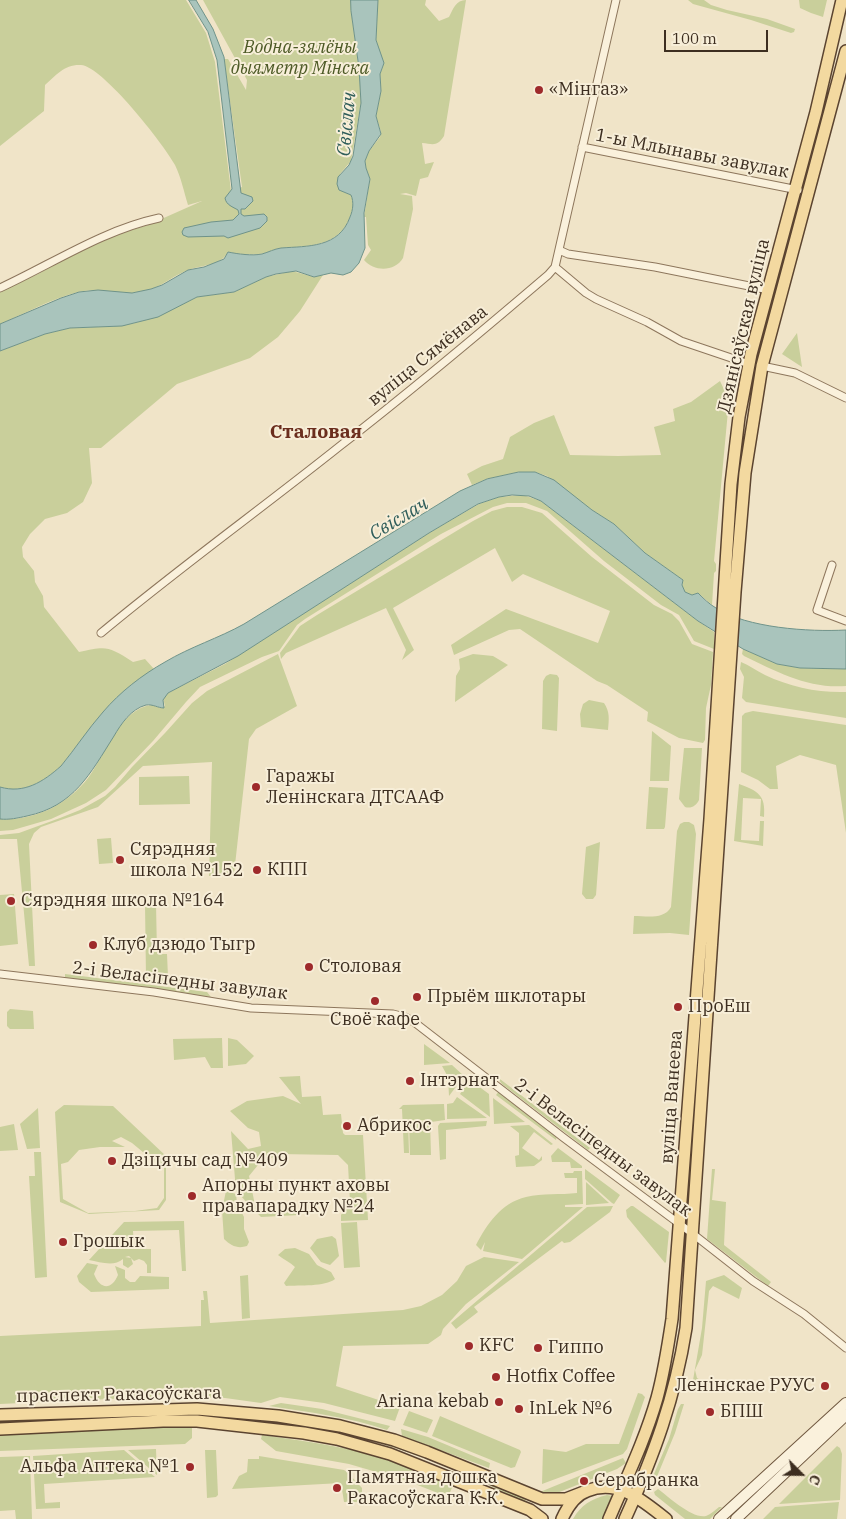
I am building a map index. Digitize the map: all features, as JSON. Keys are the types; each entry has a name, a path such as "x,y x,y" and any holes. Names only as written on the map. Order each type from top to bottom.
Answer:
{"main road":[{"name":"Дзянісаўская вуліца","path":"730,592 731,484 739,416 749,364 820,96 842,0"},
{"name":"Дзянісаўская вуліца","path":"724,667 730,592 745,473 762,366 846,52"},
{"path":"770,286 776,290 781,298"},
{"name":"вуліца Ванеева","path":"625,1519 662,1428 674,1389 686,1328 700,1137 724,667"},
{"name":"вуліца Ванеева","path":"609,1519 649,1422 663,1373 672,1319 686,1135 715,820"},
{"path":"736,1519 825,1428 846,1403"},
{"name":"праспект Ракасоўскага","path":"0,1415 197,1409 278,1416 340,1426 394,1440 542,1499 566,1499 603,1486 622,1489"},
{"path":"719,1519 825,1428 846,1415"},
{"name":"праспект Ракасоўскага","path":"0,1429 164,1421 197,1422 304,1433 337,1439 390,1454 530,1510 542,1519"},
{"path":"622,1489 635,1496 666,1519"},
{"path":"562,1519 574,1500 584,1492"}],"street":[{"path":"616,0 555,267 596,299 648,322 681,340 749,364"},
{"name":"1-ы Млынавы завулак","path":"582,148 809,192"},
{"path":"0,288 93,242 142,222 159,218"},
{"path":"559,250 568,254 770,286"},
{"name":"вуліца Сямёнава","path":"101,633 154,588 340,447 454,355 548,276 555,267"},
{"path":"762,366 801,376 846,398"},
{"path":"832,565 817,610 846,621"},
{"name":"2-і Веласіпедны завулак","path":"0,974 154,992 251,1008 328,1010 393,1014 405,1017 754,1281 804,1314 846,1348"},
{"path":"686,1135 700,1137"}],"green space":[{"path":"0,0 186,0 206,33 215,62 231,191 242,187 224,59 228,59 246,90 247,80 203,0 351,0 360,77 361,103 351,161 340,174 344,192 351,195 353,200 352,212 345,227 338,234 322,243 275,249 259,254 228,252 225,257 216,263 180,273 156,287 141,292 78,292 48,302 0,324 0,292 112,236 148,225 202,201 188,205 175,165 159,141 132,108 103,78 91,69 81,65 65,68 45,85 44,111 0,146"},
{"name":"Водна-зялёны дыяметр Мінска","path":"378,0 426,0 425,5 439,21 449,17 457,3 466,0 444,136 437,143 422,143 425,164 434,162 428,177 420,179 416,196 406,193 400,194 412,196 413,209 403,258 395,266 384,269 373,267 364,260 371,250 368,245 366,217 364,217 370,179 365,161 369,151 380,137 381,132 376,116 381,91 380,74 383,66 376,40"},
{"path":"688,0 704,0 711,5 767,19 795,29 791,33 693,4"},
{"path":"799,0 827,0 823,17 800,8"},
{"path":"292,271 314,277 323,275 300,311 278,337 250,358 177,384 101,448 89,448 92,483 83,502 67,513 45,519 30,534 22,547 23,557 34,571 35,582 43,596 44,607 79,652 102,648 112,650 133,662 145,659 154,669 125,690 103,712 61,766 54,772 40,782 25,788 9,789 0,787 0,351 45,334 70,328 135,323 161,315 197,297 234,292 266,277"},
{"path":"797,333 802,367 782,354"},
{"path":"720,381 729,400 714,561 716,571 714,573 712,605 698,593 692,595 685,592 682,586 683,580 645,553 614,524 547,476 535,472 519,472 487,479 472,485 467,474 482,466 503,459 510,437 534,423 554,415 570,455 661,455 654,427 675,421 673,409 691,402"},
{"path":"523,495 541,501 714,632 714,649 694,641 679,615 661,605 604,561 547,511 526,503 507,503 493,507 441,534 305,619 297,625 279,651 262,657 200,687 153,741 106,790 86,803 51,819 13,830 0,831 0,819 13,819 37,814 60,803 80,788 114,734 131,714 141,708 152,705 161,708 165,706 163,698 168,693 225,664 429,533 479,504 499,497"},
{"path":"507,507 522,507 542,513 592,557 654,605 672,614 679,621 692,644 713,652 711,685 706,708 705,740 703,743 679,738 647,721 648,712 607,685 597,681 520,629 509,630 454,655 451,645 506,609 598,643 610,611 523,574 512,582 495,548 393,608 414,650 402,660 406,650 386,608 286,653 281,659 280,653 300,626 473,521 492,511"},
{"path":"743,649 777,664 800,668 846,669 846,686 819,685 794,678 744,656 742,654"},
{"path":"278,654 297,706 256,729 249,739 234,874 209,876 212,762 143,766 98,807 41,827 34,833 29,844 35,966 29,966 17,839 0,839 0,835 19,833 60,818 80,810 105,796 192,703 207,691"},
{"path":"473,654 493,656 508,665 455,702 456,676 460,669 459,659"},
{"path":"741,662 765,675 794,686 846,692 846,718 746,702 742,698 744,677 740,669"},
{"path":"550,674 557,675 559,678 557,731 542,729 543,681"},
{"path":"589,700 604,703 606,706 609,719 608,730 581,727 580,714 583,704"},
{"path":"753,711 846,725 846,833 836,765 800,755 776,766 778,789 770,789 758,780 741,772 742,716"},
{"path":"652,731 671,746 669,781 650,781"},
{"path":"684,748 702,748 699,800 689,808 685,807 679,799"},
{"path":"189,776 190,804 139,805 139,777"},
{"path":"739,784 756,792 762,799 764,804 764,817 760,816 761,799 743,798 741,840 759,841 760,821 764,821 763,846 734,841"},
{"path":"649,787 668,788 664,829 646,829"},
{"path":"684,822 694,825 696,834 689,935 670,933 633,934 634,916 659,916 671,907 677,831 680,824"},
{"path":"111,838 113,863 99,864 97,839"},
{"path":"600,842 596,895 593,899 586,899 582,894 586,847"},
{"path":"14,894 18,944 0,946 0,895"},
{"path":"156,903 157,954 167,954 168,977 183,977 178,983 146,978 145,904"},
{"path":"65,974 207,992 211,997 65,979"},
{"path":"10,1009 33,1011 34,1029 10,1029 7,1026 7,1012"},
{"path":"222,1038 223,1068 211,1068 205,1057 174,1060 173,1039"},
{"path":"228,1038 237,1040 254,1056 246,1064 228,1066"},
{"path":"424,1044 450,1063 424,1065"},
{"path":"452,1065 464,1076 449,1096 448,1077 442,1066"},
{"path":"300,1076 302,1097 321,1096 323,1115 341,1114 343,1133 345,1135 363,1135 368,1220 341,1221 341,1215 350,1202 348,1165 338,1155 279,1154 258,1165 249,1176 255,1205 261,1210 300,1210 299,1215 261,1217 236,1191 231,1131 248,1149 261,1146 259,1132 248,1128 230,1111 247,1101 283,1096 301,1104 279,1077"},
{"path":"496,1076 590,1148 588,1150 502,1084"},
{"path":"470,1080 489,1094 490,1117 460,1094"},
{"path":"499,1091 557,1135 556,1140 496,1095"},
{"path":"457,1097 487,1118 447,1119 447,1104 453,1103"},
{"path":"493,1098 525,1122 494,1124"},
{"path":"444,1104 445,1120 431,1122 430,1120 408,1121 409,1153 404,1153 402,1109 399,1109 403,1105"},
{"path":"64,1105 113,1106 166,1156 161,1167 132,1143 121,1137 112,1141 125,1147 100,1147 79,1150 68,1162 61,1164 63,1199 88,1213 157,1208 164,1198 164,1165 166,1168 166,1200 159,1210 89,1214 60,1202 55,1112"},
{"path":"38,1108 40,1148 27,1149 20,1124"},
{"path":"409,1121 430,1121 431,1155 410,1155"},
{"path":"487,1121 486,1126 446,1130 446,1159 440,1160 438,1126 440,1123"},
{"path":"14,1124 18,1150 0,1151 0,1127"},
{"path":"529,1125 553,1144 551,1145 534,1132 522,1148 539,1160 542,1156 542,1160 534,1166 516,1167 515,1156 519,1155 519,1133 510,1126"},
{"path":"558,1148 582,1166 582,1168 571,1168 570,1162 552,1162 551,1156"},
{"path":"34,1152 41,1152 47,1277 35,1278 29,1176 35,1176"},
{"path":"585,1169 620,1195 614,1204 585,1179"},
{"path":"712,1169 715,1169 712,1200 726,1202 724,1245 771,1282 768,1286 707,1239"},
{"path":"574,1171 582,1171 583,1204 565,1205 565,1207 583,1207 522,1259 483,1251 485,1242 481,1250 476,1245 490,1222 509,1204 526,1197 538,1195 577,1193 577,1178 565,1178 564,1173 573,1173"},
{"path":"586,1182 609,1203 586,1205"},
{"path":"226,1191 236,1194 237,1203 244,1217 244,1229 249,1242 247,1246 235,1246 224,1239 222,1210"},
{"path":"613,1206 610,1212 570,1242 564,1243 562,1241 474,1307 478,1312 456,1329 451,1323 587,1207"},
{"path":"631,1206 669,1232 665,1263 627,1217 626,1210"},
{"path":"184,1221 186,1271 182,1271 179,1230 133,1231 134,1249 151,1249 151,1273 147,1273 147,1265 139,1259 134,1261 131,1258 133,1264 128,1268 123,1265 123,1259 115,1263 89,1260 124,1222"},
{"path":"357,1222 360,1267 344,1268 341,1223"},
{"path":"332,1236 336,1239 339,1256 330,1265 321,1262 310,1248 317,1239"},
{"path":"295,1248 309,1254 317,1265 331,1272 335,1279 331,1282 319,1284 286,1286 284,1283 295,1267 278,1255 285,1249"},
{"path":"484,1257 519,1262 466,1304 443,1329 441,1335 428,1344 343,1346 336,1386 400,1407 395,1421 324,1403 280,1397 261,1403 225,1398 202,1398 201,1394 0,1404 0,1336 201,1326 201,1300 204,1300 203,1291 207,1291 210,1323 403,1310 421,1306 442,1295 457,1281 466,1266"},
{"path":"87,1263 98,1265 94,1274 99,1283 106,1286 113,1283 118,1275 115,1266 125,1270 125,1278 130,1282 135,1282 140,1276 169,1277 169,1289 91,1292 79,1282 77,1276"},
{"path":"248,1275 250,1318 242,1319 240,1276"},
{"path":"724,1275 742,1288 739,1299 713,1286 709,1291 702,1355 695,1370 697,1378 702,1381 698,1393 692,1386 702,1328 706,1281"},
{"path":"638,1393 645,1397 627,1449 623,1454 542,1484 543,1449 566,1452 586,1444 619,1444"},
{"path":"281,1403 322,1409 390,1426 387,1430 343,1418 269,1406"},
{"path":"681,1404 684,1404 675,1433 656,1479 654,1474"},
{"path":"409,1411 433,1420 427,1433 403,1425"},
{"path":"200,1412 335,1429 398,1446 526,1499 525,1502 445,1466 362,1438 302,1426 200,1415"},
{"path":"440,1416 520,1450 521,1452 515,1467 511,1468 432,1436"},
{"path":"192,1426 192,1438 185,1444 0,1451 0,1434"},
{"path":"401,1429 428,1437 490,1463 489,1468 402,1436"},
{"path":"262,1435 319,1443 375,1455 411,1467 412,1472 409,1479 404,1480 349,1464 276,1451 261,1439"},
{"path":"837,1446 842,1454 840,1500 779,1504"},
{"path":"155,1449 157,1475 128,1450"},
{"path":"124,1450 155,1477 44,1484 45,1503 60,1502 60,1508 36,1509 33,1456"},
{"path":"205,1450 216,1450 218,1495 216,1497 207,1498"},
{"path":"30,1456 32,1519 16,1519 15,1510 0,1511 0,1457"},
{"path":"259,1456 344,1470 362,1488 362,1502 344,1502 341,1483 232,1489 239,1476 247,1472 248,1459 259,1459"},
{"path":"623,1458 626,1463 617,1469 557,1493 545,1494 540,1492"},
{"path":"425,1471 454,1483 448,1497 415,1484 419,1473"},
{"path":"658,1489 681,1507 700,1516 706,1516 722,1507 710,1519 685,1519 655,1495 654,1492"},
{"path":"607,1495 613,1496 603,1519 573,1519 587,1503"},
{"path":"839,1502 837,1519 763,1519 775,1507"}],"water":[{"path":"189,0 196,0 213,29 224,57 241,193 252,197 253,201 245,209 241,209 241,214 244,216 264,214 267,217 267,221 260,228 228,238 224,236 188,237 183,235 182,232 184,228 211,222 233,220 239,214 238,210 228,204 225,198 232,189 217,60 208,32"},
{"path":"351,0 378,0 376,40 384,63 380,74 381,91 376,116 381,134 369,151 365,161 370,179 364,213 365,248 359,263 351,272 343,275 331,273 314,277 296,271 276,274 234,292 197,297 158,317 122,326 70,328 45,334 0,351 0,324 61,298 79,292 98,290 132,293 151,289 188,270 204,267 224,259 228,252 249,255 262,254 281,248 302,247 322,243 338,235 350,217 353,203 351,195 339,190 337,184 338,177 349,165 353,156 361,103"},
{"path":"519,472 535,472 554,480 592,510 614,524 645,553 683,580 682,585 685,592 692,595 698,593 711,605 729,615 779,627 846,630 846,669 800,668 777,664 743,649 698,621 541,501 529,496 512,495 499,497 478,504 429,533 238,656 168,693 163,700 164,708 146,705 131,713 88,775 69,796 57,805 27,816 0,819 0,787 9,789 25,788 40,782 54,772 61,766 92,725 110,705 148,672 194,647 244,624 460,491 487,479"}],"place":[{"name":"«Мінгаз»","path":"539,90"},
{"name":"Гаражы Ленінскага ДТСААФ","path":"256,787"},
{"name":"Сярэдняя школа №152","path":"120,860"},
{"name":"КПП","path":"257,870"},
{"name":"Сярэдняя школа №164","path":"11,901"},
{"name":"Клуб дзюдо Тыгр","path":"93,945"},
{"name":"Столовая","path":"309,967"},
{"name":"Прыём шклотары","path":"417,997"},
{"name":"Своё кафе","path":"375,1001"},
{"name":"ПроЕш","path":"678,1007"},
{"name":"Інтэрнат","path":"410,1081"},
{"name":"Абрикос","path":"347,1126"},
{"name":"Дзіцячы сад №409","path":"112,1161"},
{"name":"Апорны пункт аховы правапарадку №24","path":"192,1196"},
{"name":"Грошык","path":"63,1242"},
{"name":"KFC","path":"469,1346"},
{"name":"Гиппо","path":"538,1348"},
{"name":"Hotfix Coffee","path":"496,1377"},
{"name":"Ленінскае РУУС","path":"825,1386"},
{"name":"Ariana kebab","path":"499,1402"},
{"name":"InLek №6","path":"519,1409"},
{"name":"БПШ","path":"710,1412"},
{"name":"Альфа Аптека №1","path":"190,1467"},
{"name":"Серабранка","path":"584,1481"},
{"name":"Памятная дошка Ракасоўскага К.К.","path":"337,1488"}],"district":[{"name":"Сталовая","path":"316,433"}],"water label":[{"name":"Свіслач","path":"347,124"},
{"name":"Свіслач","path":"399,519"}]}
